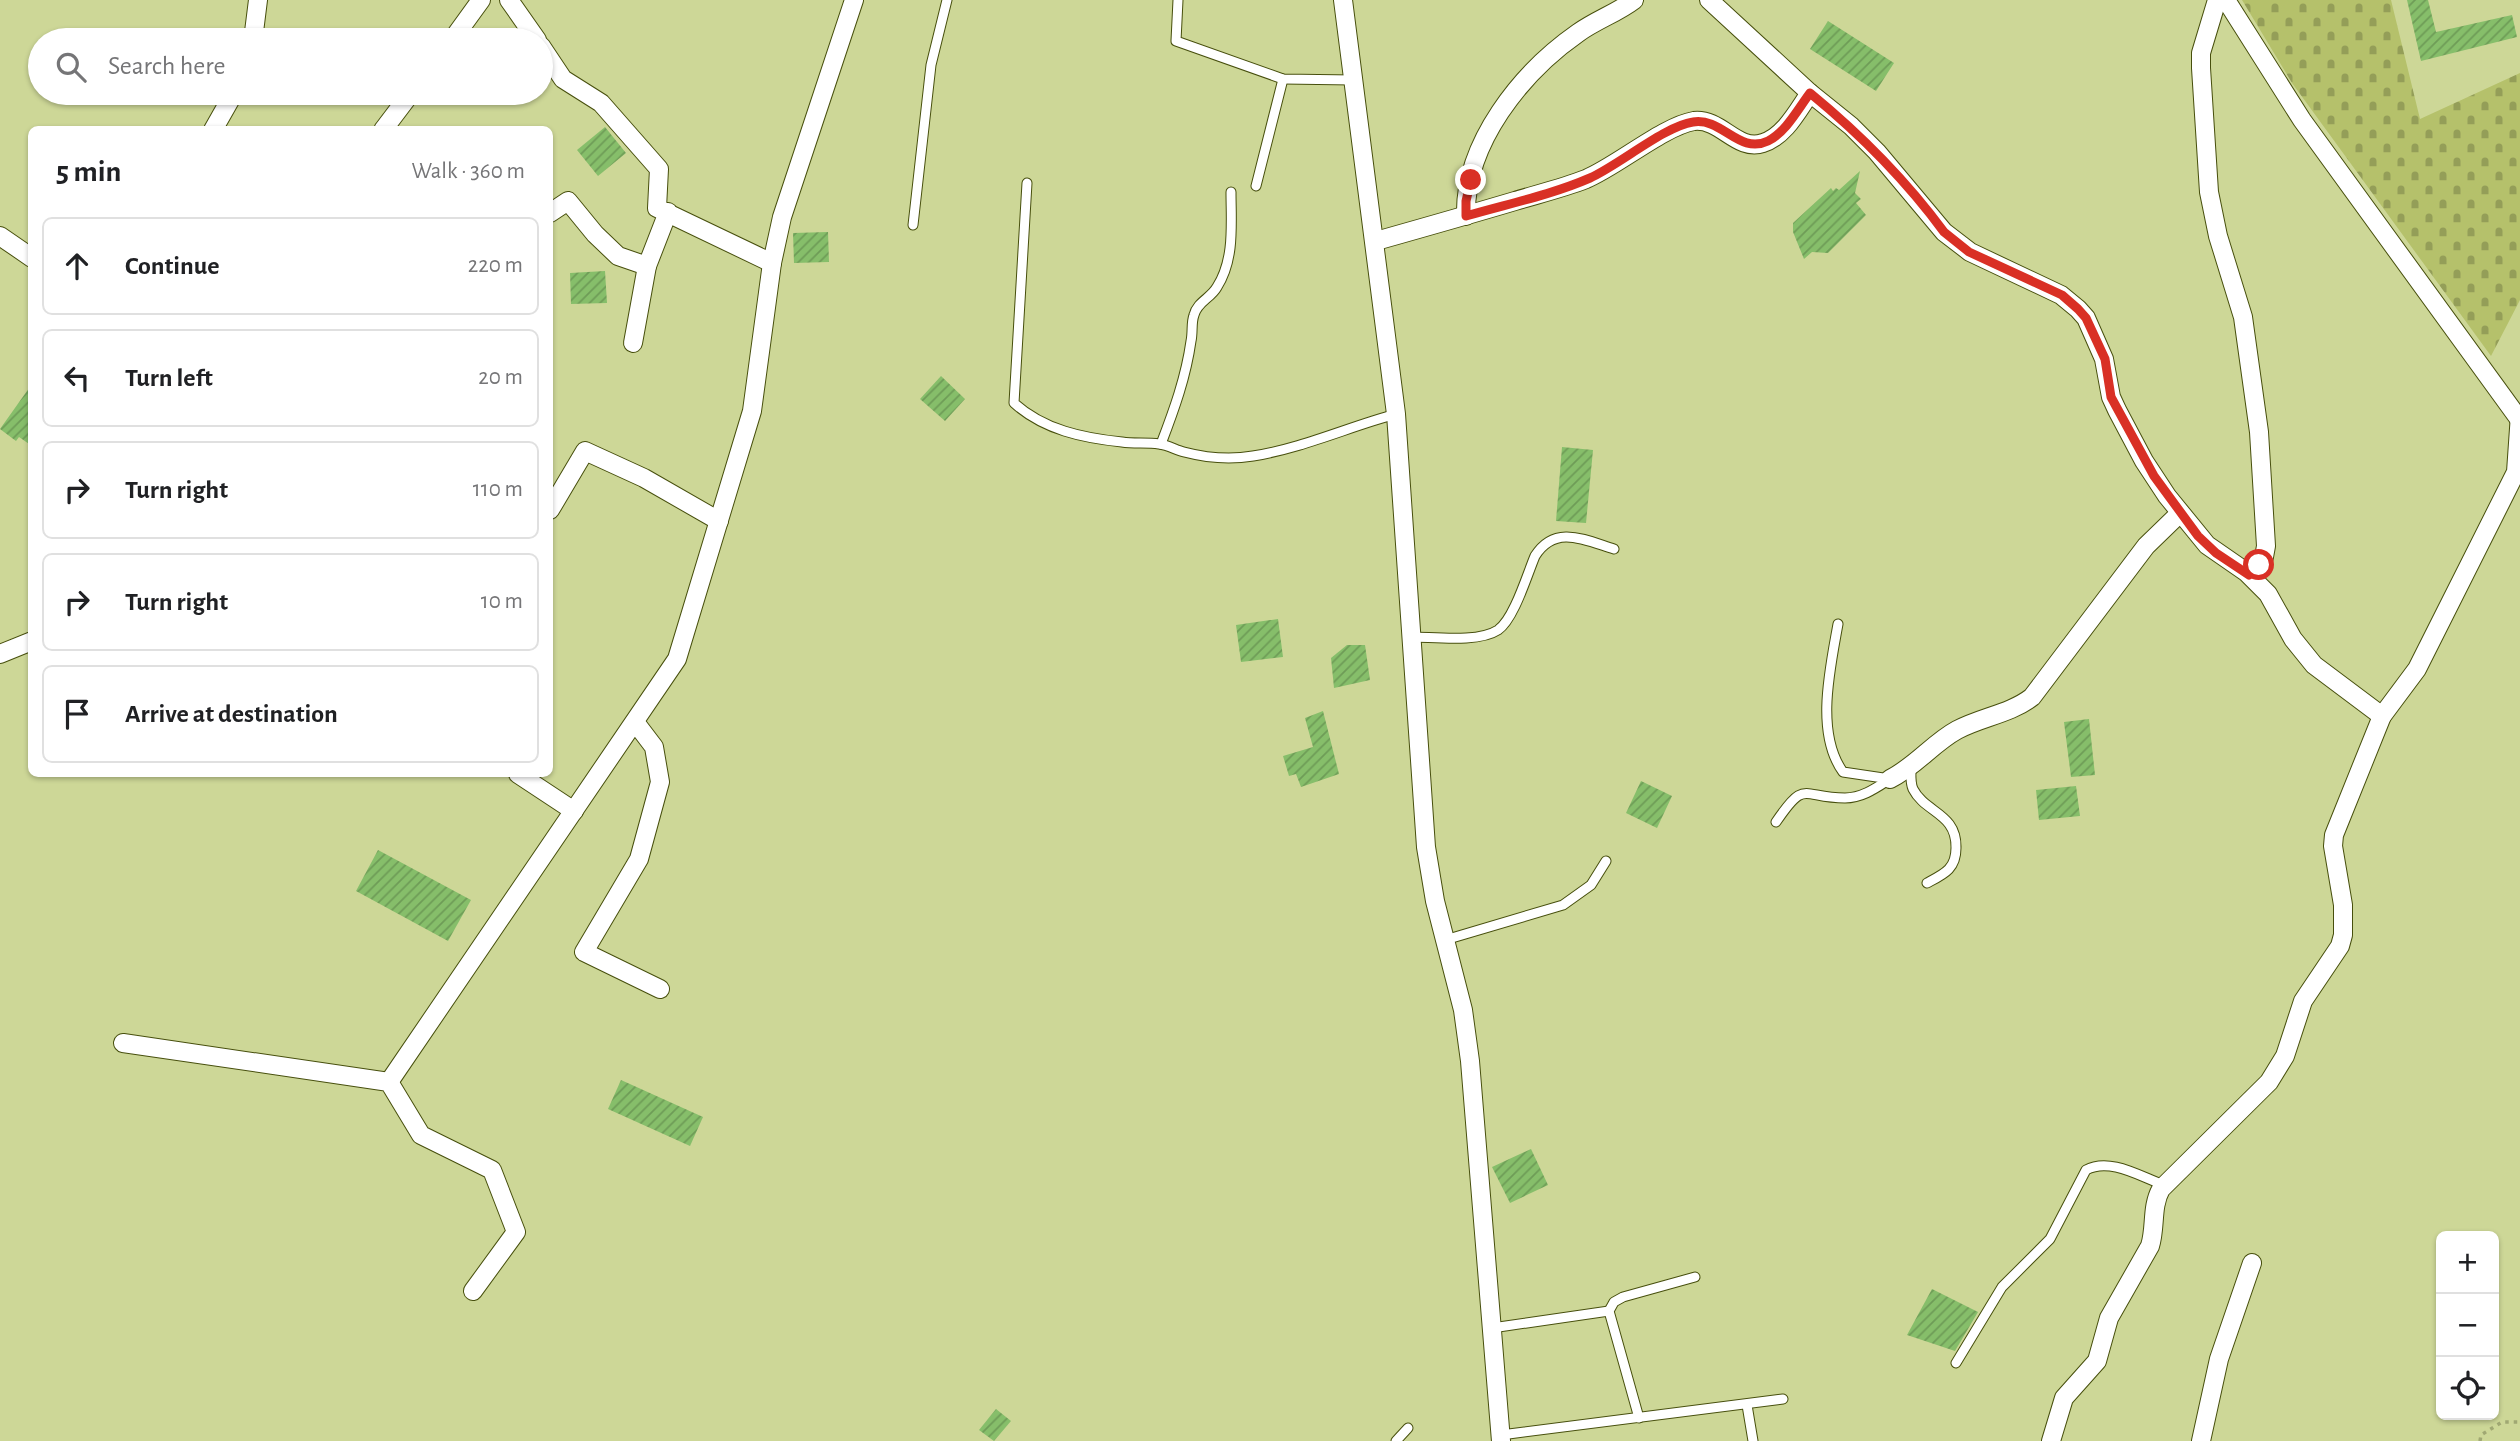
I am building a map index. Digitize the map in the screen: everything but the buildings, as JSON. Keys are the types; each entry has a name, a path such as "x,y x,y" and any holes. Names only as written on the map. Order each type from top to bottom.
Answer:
{"street":[{"path":"254,28 258,0"},
{"path":"461,28 481,0"},
{"path":"509,0 529,28"},
{"path":"389,1082 677,659 752,411 772,263 782,217 854,0"},
{"path":"1343,0 1376,241 1396,414 1426,847 1435,901 1464,1010 1470,1061 1501,1438"},
{"path":"1466,216 1466,201 1478,158 1492,126 1517,88 1554,51 1587,27 1634,0"},
{"path":"1709,0 1810,93 1851,126 1956,243 1985,261 2062,295 2078,309 2086,318 2105,359 2111,397 2117,410 2144,461 2180,513 2207,545 2249,575 2268,594 2306,657 2382,716"},
{"path":"2217,0 2201,53 2209,192 2218,236 2243,317 2263,470 2266,546 2264,558 2249,575"},
{"path":"2051,1441 2064,1398 2097,1361 2109,1318 2150,1246 2156,1198 2164,1185 2279,1070 2293,1037 2303,1001 2340,946 2344,920 2333,846 2334,835 2382,716 2417,669 2518,475 2519,417 2302,120 2226,0"},
{"path":"553,64 563,79 601,103 659,169 657,208 772,263"},
{"path":"1376,241 1590,178 1675,128 1694,121 1719,127 1748,144 1765,142 1780,133 1810,93"},
{"path":"216,126 228,105"},
{"path":"386,126 402,105"},
{"path":"553,211 568,201 595,234 618,256 647,266"},
{"path":"633,343 647,266 667,212"},
{"path":"0,236 28,255"},
{"path":"553,505 585,451 644,478 719,521"},
{"path":"1890,779 1911,767 1957,730 2007,717 2024,704 2146,546 2180,513"},
{"path":"0,654 28,643"},
{"path":"635,722 654,747 660,782 639,859 584,952 660,989"},
{"path":"523,777 574,811"},
{"path":"123,1044 389,1082"},
{"path":"389,1082 421,1135 492,1170 516,1232 473,1291"},
{"path":"2201,1441 2219,1359 2252,1263"}],"lane":[{"path":"913,225 931,65 947,0"},
{"path":"1178,0 1176,41 1283,79 1353,80"},
{"path":"1256,186 1283,79"},
{"path":"1027,183 1014,403 1027,415 1069,433 1123,443 1161,444 1201,456 1225,458 1291,449 1396,414"},
{"path":"1161,444 1180,391 1192,339 1192,318 1196,306 1217,287 1227,264 1231,245 1231,192"},
{"path":"1411,637 1472,637 1499,629 1508,619 1535,556 1541,547 1551,540 1572,536 1615,549"},
{"path":"1838,624 1827,698 1831,752 1843,772 1890,779"},
{"path":"1911,767 1914,791 1950,824 1955,837 1955,862 1950,871 1927,883"},
{"path":"1776,822 1791,800 1800,794 1812,792 1844,798 1856,797 1890,779"},
{"path":"1445,940 1563,905 1591,885 1606,861"},
{"path":"1956,1363 2002,1287 2050,1239 2086,1170 2103,1165 2164,1185"},
{"path":"1639,1418 1609,1311 1614,1302 1623,1297 1695,1276"},
{"path":"1492,1328 1609,1311"},
{"path":"1501,1438 1783,1399"},
{"path":"1747,1405 1754,1441"},
{"path":"1396,1441 1408,1428"}],"path":[{"path":"2480,1441 2481,1435 2502,1422 2520,1422"}],"green space":[{"path":"2242,0 2391,0 2420,119 2520,73 2520,300 2491,356 2292,83"}],"route":[{"path":"1471,180 1466,216 1590,178 1675,128 1694,121 1710,123 1738,140 1756,145 1780,133 1810,93 1851,126 1877,152 1956,243 1985,261 2062,295 2078,309 2086,318 2105,359 2111,397 2117,410 2144,461 2167,496 2198,536 2216,553 2249,575 2259,565"}]}
